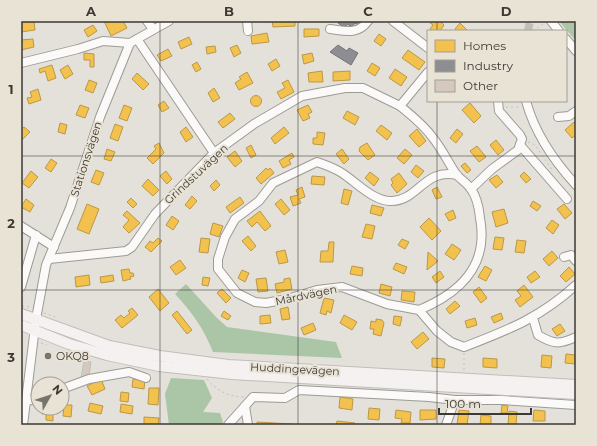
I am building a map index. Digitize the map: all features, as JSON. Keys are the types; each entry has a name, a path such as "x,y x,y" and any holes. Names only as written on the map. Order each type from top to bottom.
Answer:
{"main road":[{"name":"Huddingevägen","path":"24,310 109,346 160,356 228,365 576,384"},
{"name":"Huddingevägen","path":"21,325 69,344 107,355 159,366 187,370 232,374 576,394"}],"street":[{"path":"147,21 153,29"},
{"path":"21,63 78,49 103,41 133,41 169,21"},
{"path":"247,21 248,31"},
{"path":"330,28 357,31 362,29 368,21"},
{"path":"393,21 427,47"},
{"path":"551,21 558,30"},
{"path":"567,40 576,51"},
{"path":"133,41 214,154"},
{"name":"Stationsvägen","path":"23,425 23,402 34,331 40,316 49,259 70,208 100,117 133,41"},
{"path":"400,106 427,73"},
{"name":"Grindstuvägen","path":"49,259 126,251 132,247 154,214 188,178 214,154 254,124 308,94 345,88 363,88 400,106 421,123 432,136 457,175 472,189"},
{"path":"498,102 499,111 522,139 518,150 492,169 472,189 477,202 483,231 478,257 465,281 454,292 419,310 437,331 451,342 464,347 533,318 562,298 576,285"},
{"path":"526,102 538,134 562,170 576,185"},
{"path":"558,117 569,116 576,111"},
{"path":"520,145 567,199"},
{"name":"Mårdvägen","path":"419,310 387,304 342,287 317,290 287,299 266,303 256,302 237,293 218,269 221,250 225,237 235,219 259,201 270,186 317,162 341,172 375,196 390,201 399,199 433,176 446,173 457,175"},
{"path":"21,226 54,247"},
{"path":"21,288 36,235"},
{"path":"564,257 571,255 576,261"},
{"path":"533,318 538,335 552,343 566,342 576,337"},
{"path":"70,386 89,379 129,372 146,378"},
{"name":"Huddingevägen","path":"245,406 252,397 285,398 300,390 434,397 455,400 502,400 576,405"},
{"path":"446,425 455,400"},
{"path":"228,425 245,406"},
{"path":"245,406 248,425"}],"path":[{"path":"534,30 547,21"},
{"path":"567,34 572,31 568,21"},
{"path":"21,306 24,310"},
{"path":"40,316 63,320"},
{"path":"21,337 25,339"},
{"path":"464,347 464,373"},
{"path":"204,376 215,389 236,397"}],"green space":[{"path":"559,21 576,21 576,41 567,30"},
{"path":"186,284 227,327 336,342 342,358 213,352 197,321 175,294"},
{"path":"171,378 204,380 212,398 203,412 220,413 223,422 221,425 169,425 165,394"}],"building: Homes":[{"path":"34,21 35,30 21,32 21,22"},
{"path":"104,21 123,21 127,28 111,36"},
{"path":"272,21 295,21 295,26 273,27"},
{"path":"432,21 440,21 444,25 441,30 431,30 430,29 433,25 430,23"},
{"path":"460,23 467,30 456,30 455,29"},
{"path":"93,25 97,31 88,37 84,30"},
{"path":"304,29 319,29 319,36 304,37"},
{"path":"267,33 269,42 252,44 251,36"},
{"path":"379,34 386,39 381,46 374,41"},
{"path":"189,37 192,44 181,49 178,42"},
{"path":"33,39 34,47 21,50 21,40"},
{"path":"237,45 241,53 234,57 230,48"},
{"path":"215,46 216,52 207,54 206,47"},
{"path":"168,49 172,56 161,61 157,55"},
{"path":"408,50 425,62 419,70 402,58"},
{"path":"84,53 94,54 94,67 90,67 90,60 84,60"},
{"path":"312,53 314,61 304,64 302,55"},
{"path":"276,59 280,66 272,71 268,64"},
{"path":"197,62 201,69 196,72 192,65"},
{"path":"372,63 380,68 375,76 367,71"},
{"path":"52,65 56,78 48,81 45,71 40,73 39,69"},
{"path":"68,65 73,74 65,79 60,70"},
{"path":"395,69 407,77 401,86 389,78"},
{"path":"322,71 323,82 309,82 308,73"},
{"path":"350,71 350,80 333,81 333,72"},
{"path":"247,72 253,83 239,90 235,83 241,79 239,77"},
{"path":"137,73 149,84 143,90 132,79"},
{"path":"89,80 97,83 93,93 85,90"},
{"path":"288,80 294,92 281,99 277,92 285,88 282,83"},
{"path":"214,88 220,98 213,102 208,93"},
{"path":"38,89 41,100 29,104 27,98 32,97 30,92"},
{"path":"254,96 258,96 260,97 260,105 254,106 251,103 251,99"},
{"path":"164,101 169,108 162,112 158,105"},
{"path":"470,103 481,116 474,123 462,110"},
{"path":"80,105 89,108 85,118 76,115"},
{"path":"124,105 132,108 127,121 119,118"},
{"path":"308,105 312,112 308,114 310,118 303,121 297,110"},
{"path":"347,111 359,117 355,125 343,118"},
{"path":"230,113 235,119 223,128 218,122"},
{"path":"574,122 576,125 576,135 572,138 565,130"},
{"path":"60,123 67,125 65,134 58,132"},
{"path":"115,124 123,127 118,141 110,138"},
{"path":"381,125 392,133 387,140 376,131"},
{"path":"24,127 30,132 21,141 21,130"},
{"path":"186,127 193,137 186,142 180,132"},
{"path":"284,127 289,133 275,144 271,138"},
{"path":"417,129 426,141 419,147 409,136"},
{"path":"457,129 463,134 456,143 450,138"},
{"path":"317,132 325,133 323,145 313,144 313,138 317,138"},
{"path":"496,140 504,150 498,155 490,145"},
{"path":"159,143 164,153 153,164 147,158 156,149 154,146"},
{"path":"367,143 375,155 368,160 359,151 360,147"},
{"path":"251,145 256,155 251,158 246,148"},
{"path":"477,146 486,157 479,162 470,151"},
{"path":"107,149 115,152 111,161 104,159"},
{"path":"342,149 349,159 344,164 336,154"},
{"path":"405,149 412,155 404,164 397,158"},
{"path":"235,151 242,161 235,167 227,157"},
{"path":"292,153 294,157 289,160 291,164 283,168 279,161"},
{"path":"51,159 57,163 51,172 45,168"},
{"path":"465,163 471,170 467,173 461,166"},
{"path":"416,165 424,171 418,178 411,172"},
{"path":"266,168 268,170 270,168 274,173 261,184 256,178"},
{"path":"96,170 104,173 99,185 91,182"},
{"path":"31,171 38,177 29,188 22,183"},
{"path":"166,171 172,179 167,184 160,176"},
{"path":"370,172 379,179 374,186 365,178"},
{"path":"524,172 531,179 526,183 520,176"},
{"path":"399,173 407,184 397,193 391,185 393,183 391,179"},
{"path":"497,175 503,182 496,188 489,180"},
{"path":"312,176 325,177 324,185 311,184"},
{"path":"148,179 159,190 153,196 142,186"},
{"path":"216,180 220,185 214,191 210,186"},
{"path":"302,187 305,197 299,199 301,203 293,206 290,197 298,195 296,190"},
{"path":"437,187 442,197 436,199 432,190"},
{"path":"344,189 352,191 348,205 341,203"},
{"path":"192,196 197,201 190,209 185,205"},
{"path":"240,197 244,203 230,213 226,207"},
{"path":"131,198 137,204 133,208 127,202"},
{"path":"26,199 34,205 30,212 21,207"},
{"path":"281,199 290,210 284,215 275,204"},
{"path":"533,201 541,206 537,211 530,206"},
{"path":"87,204 99,209 89,234 77,229"},
{"path":"564,204 572,213 565,219 557,209"},
{"path":"372,205 384,208 381,216 370,213"},
{"path":"504,209 508,223 496,227 492,212"},
{"path":"453,210 456,218 449,221 445,214"},
{"path":"127,211 140,223 129,233 123,227 129,220 123,215"},
{"path":"260,211 271,226 265,231 257,222 252,227 247,221"},
{"path":"172,216 179,221 173,230 166,225"},
{"path":"429,218 441,231 432,240 420,227"},
{"path":"552,220 559,225 553,234 546,228"},
{"path":"213,223 223,226 219,237 210,234"},
{"path":"366,224 375,226 372,239 362,237"},
{"path":"248,236 256,246 251,251 242,241"},
{"path":"495,237 504,238 502,250 493,249"},
{"path":"158,238 162,241 151,252 145,247 150,241 153,243"},
{"path":"201,238 210,239 208,253 199,252"},
{"path":"402,239 409,242 405,249 398,245"},
{"path":"517,240 526,241 524,253 515,252"},
{"path":"329,242 334,242 333,262 320,262 321,251 328,251"},
{"path":"452,244 461,250 454,260 445,254"},
{"path":"285,250 288,262 279,264 276,252"},
{"path":"552,251 558,258 549,266 543,259"},
{"path":"428,252 438,261 427,270 427,269"},
{"path":"180,260 186,268 176,275 170,267"},
{"path":"396,263 407,267 404,274 393,269"},
{"path":"352,266 363,268 362,276 350,274"},
{"path":"485,266 492,270 486,281 478,277"},
{"path":"569,267 575,274 566,282 560,276"},
{"path":"129,269 130,273 133,273 134,276 130,277 131,279 123,281 121,270"},
{"path":"242,270 249,273 245,282 238,278"},
{"path":"440,271 444,277 436,283 432,277"},
{"path":"535,271 540,277 531,283 527,277"},
{"path":"89,275 90,285 76,287 75,277"},
{"path":"113,275 114,281 101,283 100,277"},
{"path":"203,277 210,278 208,286 202,285"},
{"path":"266,278 268,291 258,292 256,279"},
{"path":"290,278 292,289 277,293 275,284 284,282 284,279"},
{"path":"381,284 392,287 390,296 379,293"},
{"path":"524,285 533,297 520,307 515,300 521,296 517,291"},
{"path":"479,287 487,298 481,303 473,292"},
{"path":"158,289 169,303 160,311 149,297"},
{"path":"222,289 231,298 226,303 217,293"},
{"path":"402,291 415,292 414,302 401,300"},
{"path":"324,298 334,300 331,313 327,311 326,315 320,313"},
{"path":"455,301 460,306 450,314 446,309"},
{"path":"288,307 290,319 282,320 280,309"},
{"path":"132,308 138,315 122,328 115,320 121,315 124,318 130,313 128,311"},
{"path":"177,311 192,330 187,334 172,315"},
{"path":"224,311 231,316 228,320 221,316"},
{"path":"501,313 503,319 494,323 491,317"},
{"path":"270,315 271,323 260,324 260,316"},
{"path":"344,315 357,322 352,330 340,323"},
{"path":"394,316 402,317 400,326 393,324"},
{"path":"475,318 477,325 467,328 465,321"},
{"path":"376,319 382,320 384,323 381,336 373,334 374,329 370,329 371,321 376,322"},
{"path":"313,323 316,330 304,335 301,328"},
{"path":"560,324 565,331 557,336 552,329"},
{"path":"423,332 429,339 417,349 411,342"},
{"path":"566,354 576,355 576,364 565,363"},
{"path":"542,355 552,356 551,368 541,367"},
{"path":"432,358 445,359 444,368 432,367"},
{"path":"483,358 497,359 497,368 483,367"},
{"path":"101,379 105,389 92,395 87,386"},
{"path":"133,379 145,380 144,389 132,387"},
{"path":"149,388 159,388 158,405 148,404"},
{"path":"121,392 129,393 128,402 120,401"},
{"path":"340,397 353,399 352,410 339,408"},
{"path":"90,403 103,406 101,414 88,411"},
{"path":"121,404 133,406 132,414 120,412"},
{"path":"70,405 72,405 71,417 63,416 70,416"},
{"path":"502,405 508,406 507,413 501,413"},
{"path":"369,408 380,409 379,420 368,419"},
{"path":"396,410 411,412 410,423 401,423 402,419 395,418"},
{"path":"420,410 436,410 436,419 420,420"},
{"path":"459,410 469,411 467,425 457,425"},
{"path":"534,410 545,411 545,421 533,421"},
{"path":"509,411 517,412 516,425 508,425"},
{"path":"481,415 491,416 491,425 480,425"},
{"path":"46,416 53,416 53,421 46,420"},
{"path":"144,417 159,418 158,425 144,425"},
{"path":"337,421 355,423 354,425 336,425"},
{"path":"257,422 292,424 292,425 257,425"}],"building: Industry":[{"path":"339,21 363,21 359,26 355,23 352,27 347,24 345,28 338,23"},
{"path":"338,45 347,51 349,48 358,53 351,65 330,52"}],"building: Other":[{"path":"84,361 91,362 89,376 81,378"}],"tunnel":[{"path":"528,30 530,21"}],"place":[{"name":"OKQ8","path":"48,356"}]}
